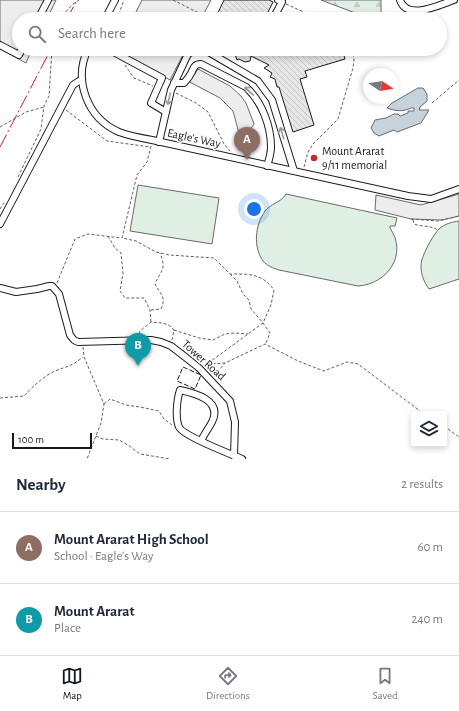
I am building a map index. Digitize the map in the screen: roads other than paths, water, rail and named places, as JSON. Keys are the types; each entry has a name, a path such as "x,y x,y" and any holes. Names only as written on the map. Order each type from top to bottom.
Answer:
{"street":[{"path":"42,12 48,0"},
{"path":"109,12 115,0"},
{"path":"400,0 402,6 410,11 418,11 454,0"},
{"path":"277,12 280,1"},
{"path":"0,45 12,51"},
{"name":"Eagle's Way","path":"86,56 82,79 83,88 92,109 104,123 118,132 151,144 159,142 408,196 431,199 459,189"},
{"path":"121,56 162,78 151,103 166,112"},
{"path":"159,142 171,90 187,56"},
{"path":"215,56 258,81 272,100 294,171"},
{"path":"174,83 184,83 194,66 197,64 202,64 246,87 258,102 266,121 271,148 267,166"},
{"path":"0,224 73,84 82,79"},
{"name":"Tower Road","path":"0,288 16,292 49,286 54,288 59,294 70,335 74,340 82,343 151,340 162,342 171,346 199,368 230,401 235,422 234,456"},
{"path":"201,441 213,421 214,412 208,399 180,390 177,407 179,427 186,434 201,441 234,456 242,459"}],"place":[{"name":"Mount Ararat 9/11 memorial","path":"314,158"},
{"name":"Mount Ararat High School","path":"247,160"},
{"name":"Mount Ararat","path":"138,366"}]}
